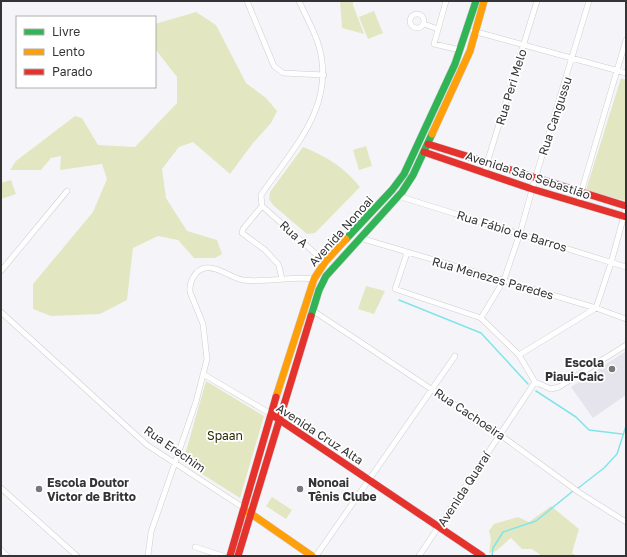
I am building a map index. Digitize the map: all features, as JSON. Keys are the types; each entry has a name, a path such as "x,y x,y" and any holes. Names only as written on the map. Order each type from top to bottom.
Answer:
{"main road":[{"name":"Avenida Nonoai","path":"230,556 271,414 314,279 325,262 392,190 404,174 428,125 460,50 476,1"},
{"name":"Avenida Nonoai","path":"238,556 312,310 326,276 398,196 413,175 470,51 484,1"},
{"path":"424,152 422,149 430,129 428,125"},
{"name":"Avenida São Sebastião","path":"428,144 626,207"},
{"name":"Avenida São Sebastião","path":"424,152 532,189 625,216"},
{"name":"Avenida Cruz Alta","path":"271,414 482,556"},
{"name":"Rua Erechim","path":"244,508 312,556"}],"street":[{"path":"247,1 274,66 283,73 324,75"},
{"path":"282,279 278,265 265,250 242,233 243,229 262,206 261,194 312,121 322,95 324,75 317,41 299,1"},
{"path":"446,1 434,44 460,50"},
{"name":"Rua Peri Melo","path":"484,173 537,1"},
{"name":"Rua Cangussu","path":"481,318 504,280 520,233 535,178 573,59 589,1"},
{"path":"424,24 438,29"},
{"path":"467,29 523,46 626,73"},
{"path":"578,203 626,40"},
{"path":"1,271 67,191"},
{"name":"Rua Fábio de Barros","path":"398,196 626,267"},
{"name":"Rua A","path":"262,206 325,262"},
{"path":"519,355 596,308 625,216 626,207"},
{"name":"Rua Menezes Paredes","path":"360,238 596,308 626,319"},
{"path":"407,253 396,289 481,318 519,355 535,382 551,389 559,387 626,345"},
{"path":"148,556 151,532 176,465 207,359 203,324 190,292 190,287 194,277 201,270 210,268 241,279 314,279"},
{"name":"Rua Cachoeira","path":"312,310 432,388 499,434 580,493 626,522"},
{"name":"Rua Erechim","path":"1,312 147,445 244,508"},
{"path":"316,556 455,356"},
{"name":"Avenida Cruz Alta","path":"203,374 271,414"},
{"name":"Avenida Quaraí","path":"419,556 535,382"},
{"path":"1,488 77,556"},
{"path":"195,546 223,556"},
{"path":"1,550 7,556"}],"shaded area":[{"name":"Escola Piaui-Caic","path":"626,351 626,395 593,418 571,387"}],"green space":[{"path":"340,1 353,1 353,5 364,34 342,28"},
{"path":"374,11 383,33 368,39 359,17"},
{"path":"196,12 216,25 246,83 266,98 277,111 271,123 253,143 230,174 193,142 179,147 162,169 166,198 187,231 217,240 222,254 215,258 194,258 178,240 158,236 133,248 127,300 100,314 51,316 33,309 33,284 93,212 107,179 102,164 60,170 61,156 51,158 41,170 10,170 16,161 75,116 82,118 98,145 135,147 177,103 177,77 156,50 156,24"},
{"path":"621,78 626,80 626,201 586,190"},
{"path":"366,146 372,166 359,170 353,150"},
{"path":"303,147 320,154 334,163 348,174 360,187 315,233 307,234 273,205 269,199 270,192"},
{"path":"11,180 16,194 1,199 1,183"},
{"path":"366,286 385,291 374,314 358,309"},
{"name":"Spaan","path":"206,381 264,416 240,498 183,462"},
{"path":"272,497 292,510 286,519 266,506"},
{"path":"551,506 579,529 572,553 577,556 542,556 532,549 522,549 511,538 496,551 489,553 491,539 489,531 494,524 518,517 529,522"}],"waterway":[{"path":"399,300 481,333 528,384"},
{"path":"536,391 576,417 589,430 622,434"},
{"path":"577,489 604,468 617,454 626,426"},
{"path":"492,556 493,548 503,532 536,521 573,491"}],"traffic: fast":[{"path":"346,239 392,190 404,174 455,64 476,1"},
{"path":"311,316 319,290 326,276 402,192 413,175 432,134"}],"traffic: slow":[{"path":"432,134 470,51 484,1"},
{"path":"276,397 314,279 325,262 346,239"},
{"path":"247,511 312,556"}],"traffic: jam":[{"path":"428,144 626,206"},
{"path":"424,152 532,189 626,217"},
{"path":"238,556 311,316"},
{"path":"230,556 276,397"},
{"path":"271,414 482,556"}],"place":[{"name":"Escola Piaui-Caic","path":"612,369"},
{"name":"Escola Doutor Victor de Britto","path":"39,489"},
{"name":"Nonoai Tênis Clube","path":"300,489"}]}
